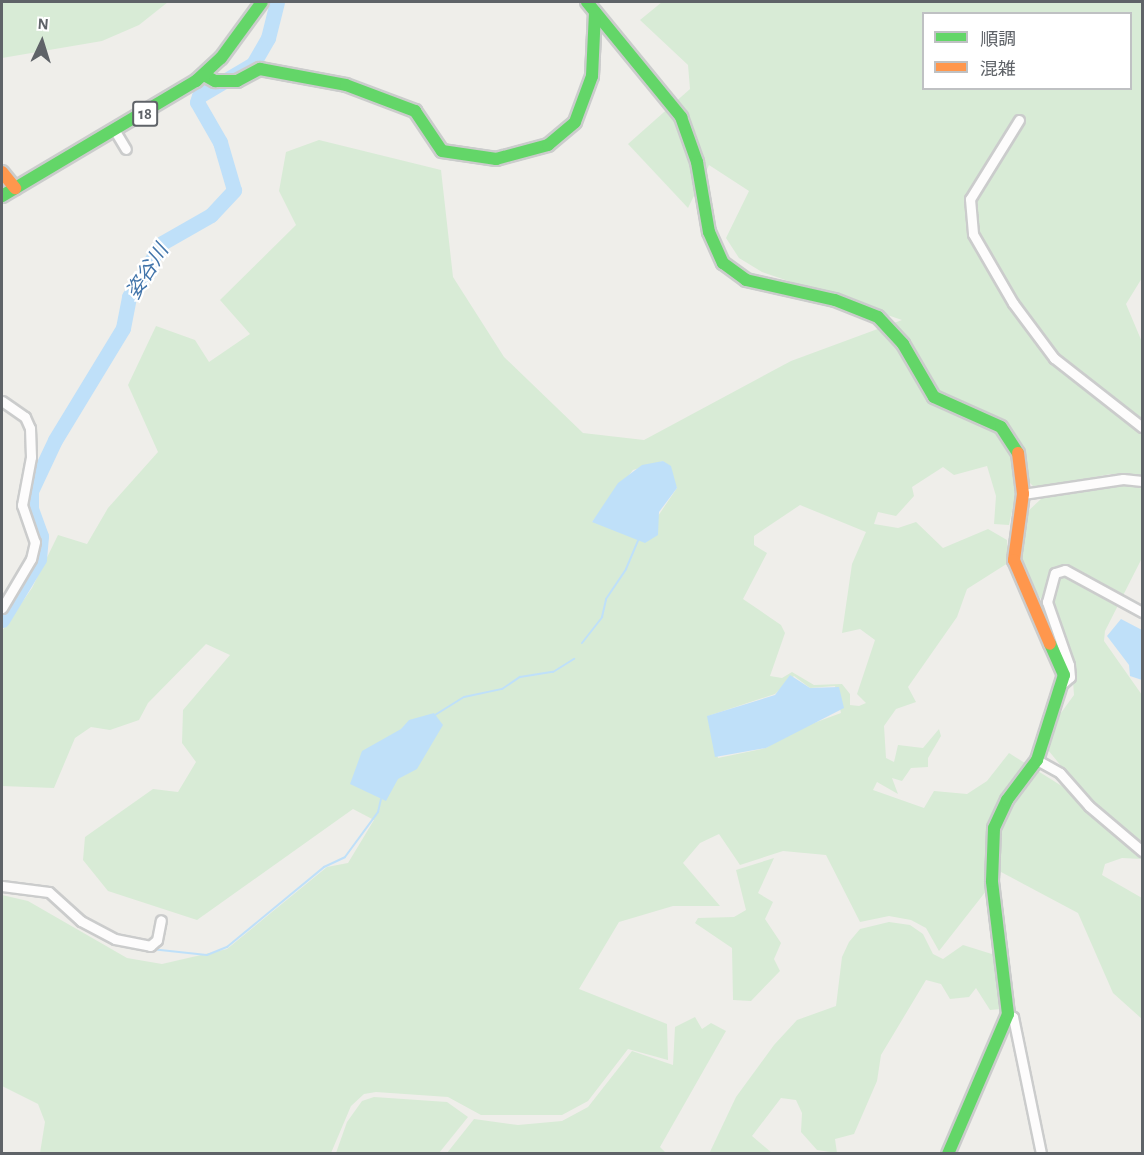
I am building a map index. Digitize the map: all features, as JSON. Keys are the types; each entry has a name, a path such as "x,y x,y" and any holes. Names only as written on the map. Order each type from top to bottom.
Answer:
{"street":[{"name":"18","path":"2,196 115,131 204,75 262,2"},
{"path":"587,2 681,117 697,162 709,232 723,263 746,280 835,300 878,317 903,344 934,397 1008,433 1020,457 1023,494 1013,536 1014,560 1058,654 1063,683 1037,760 994,828 992,881 1008,1014 948,1154"},
{"path":"204,75 229,81 260,69 346,85 415,111 437,146 449,154 496,159 514,156 563,136 583,108 592,76 595,12"},
{"path":"1019,120 970,199 973,234 1013,303 1054,358 1143,427"},
{"path":"115,131 126,149"},
{"path":"2,172 15,188"},
{"path":"2,400 25,417 30,428 31,457 22,505 35,542 31,559 2,608"},
{"path":"1023,494 1123,479 1143,481"},
{"path":"1063,683 1070,677 1069,665 1047,602 1055,573 1065,570 1143,612"},
{"path":"1037,760 1060,773 1089,806 1143,851"},
{"path":"2,886 49,892 81,921 115,939 150,946 157,940 161,920"},
{"path":"1008,1014 1013,1017 1041,1154"}],"green space":[{"path":"2,2 168,2 139,25 102,41 2,58"},
{"path":"662,2 1142,2 1142,278 1126,304 1142,342 1142,558 1105,631 1104,641 1142,695 1142,859 1122,858 1105,864 1102,875 1142,898 1142,1019 1113,993 1078,913 1001,872 939,951 926,928 911,920 889,916 860,922 826,855 783,851 740,865 719,834 700,843 683,863 720,906 673,906 619,922 579,989 667,1024 668,1060 628,1049 588,1101 562,1115 481,1115 448,1097 376,1092 364,1094 351,1106 331,1153 40,1153 45,1122 38,1104 2,1086 2,895 28,901 127,958 162,964 227,949 327,867 348,863 374,820 353,809 197,920 108,891 83,860 85,837 153,789 178,792 196,762 182,743 183,710 230,655 206,644 148,703 139,720 110,730 91,727 75,738 54,788 2,786 2,631 32,588 58,535 87,544 108,508 158,452 128,385 156,326 195,340 209,362 250,334 220,300 296,225 279,191 286,152 319,140 441,170 453,277 504,357 583,433 644,440 791,361 902,320 762,272 739,258 726,238 749,191 709,165 688,208 628,144 690,89 688,65 640,20","holes":["1023,460 1028,481 1035,488 1111,474 1136,478 1117,487 1042,498 1024,515 1018,555 1024,574 1061,629 1072,668 1074,695 1055,721 1048,750 1095,807 1085,807 1065,788 1009,753 987,781 967,794 934,791 924,808 873,790 877,782 898,794 892,778 902,781 911,768 928,767 928,758 941,736 939,729 923,748 898,745 894,762 886,758 884,726 896,709 916,702 908,687 957,617 967,589 1008,563 1007,540 988,529 943,548 916,522 898,528 874,524 878,512 896,516 914,496 912,487 943,467 954,475 987,466 996,496 994,524 1009,525","663,461 677,488 658,516 592,522 633,470","800,505 866,532 852,564 842,633 860,629 875,640 857,694 866,703 859,706 850,705 850,694 842,684 814,685 792,672 782,678 770,676 785,633 781,625 743,599 767,553 754,545 754,536","794,676 810,688 835,686 841,713 795,730 766,748 718,758 708,716 775,694"]},
{"path":"774,858 758,893 773,902 765,919 781,943 774,959 780,971 751,1001 733,1000 732,948 695,923 698,918 734,917 746,910 736,870"},
{"path":"889,922 910,925 923,934 933,954 943,959 963,945 995,955 1001,1009 990,1010 976,988 969,997 950,999 941,984 926,980 881,1055 877,1081 854,1134 835,1139 837,1153 817,1150 801,1132 802,1113 796,1100 781,1098 752,1136 772,1153 709,1154 736,1097 774,1045 797,1020 836,1006 842,957 849,942 860,929"},
{"path":"695,1017 702,1029 711,1023 726,1031 660,1147 666,1153 447,1153 474,1119 518,1125 562,1121 588,1107 632,1051 673,1065 675,1027"},
{"path":"374,1097 447,1102 468,1117 439,1153 336,1153 347,1122 362,1101"}],"water":[{"path":"663,461 671,466 677,488 659,512 658,535 645,543 592,522 618,483 642,465"},
{"path":"1121,619 1142,630 1142,680 1130,676 1129,665 1107,636"},
{"path":"790,675 810,688 839,687 844,708 766,748 715,757 707,716 775,695"},
{"path":"434,713 443,725 417,769 398,779 386,801 350,784 362,751 401,729 409,720"}],"waterway":[{"name":"姿谷川","path":"2,620 39,559 41,536 31,508 31,491 55,440 123,328 129,297 162,243 211,215 234,190 220,142 197,102 199,96 253,64 268,38 277,2"},
{"path":"582,643 602,617 606,599 626,569 639,538"},
{"path":"435,715 464,697 502,689 520,677 553,672 574,659"},
{"path":"151,949 207,955 227,947 324,867 345,857 378,812 381,799"},
{"path":"2,890 49,897"}],"traffic: fast":[{"path":"2,196 196,81 221,58 262,2"},
{"path":"587,2 681,117 697,162 709,232 723,263 746,280 835,300 878,317 903,344 934,397 1001,427 1018,453"},
{"path":"204,75 215,81 237,81 260,69 346,85 415,111 442,151 496,159 548,145 575,122 592,76 595,12"},
{"path":"948,1154 1008,1014 992,881 994,828 1007,800 1037,760 1064,675 1050,644"}],"traffic: slow":[{"path":"2,172 15,188"},
{"path":"1018,453 1023,494 1014,560 1050,644"}]}
